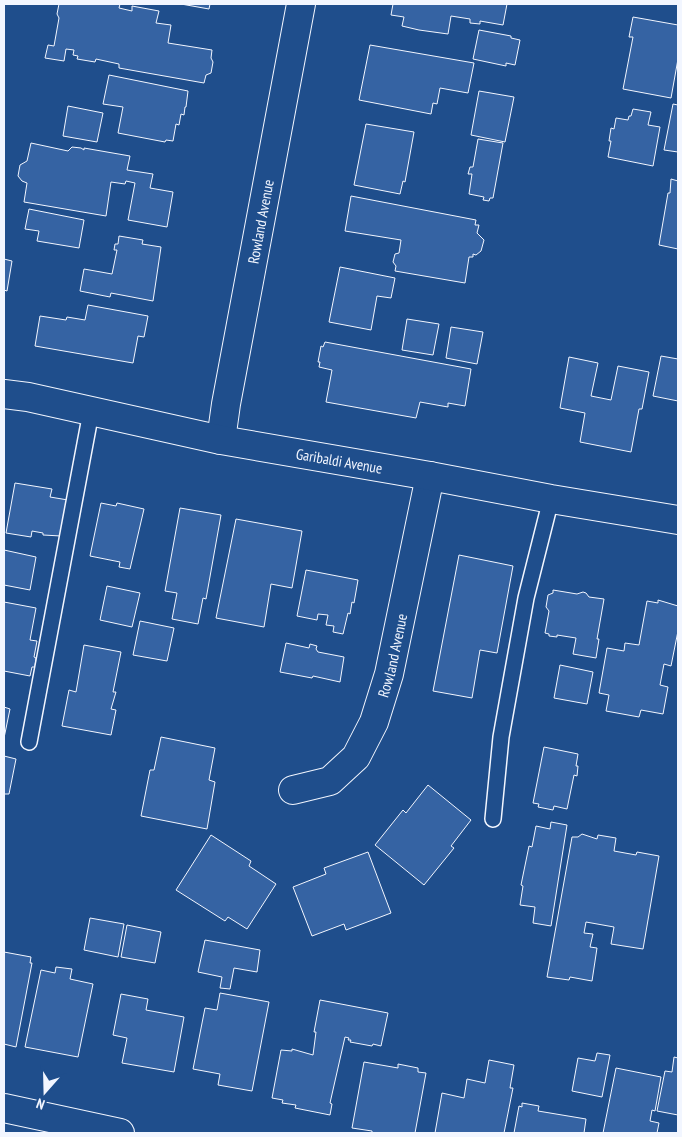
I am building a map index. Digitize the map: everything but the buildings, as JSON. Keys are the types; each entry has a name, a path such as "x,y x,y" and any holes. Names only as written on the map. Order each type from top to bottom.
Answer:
{"street":[{"name":"Rowland Avenue","path":"220,440 301,4"},
{"name":"Garibaldi Avenue","path":"4,394 28,397 220,440 678,520"},
{"name":"Rowland Avenue","path":"293,790 330,781 356,757 374,722 389,674 430,476"},
{"path":"4,1108 120,1133"}],"lane":[{"path":"29,742 92,412"},
{"path":"493,819 501,737 522,617 551,499"}]}
